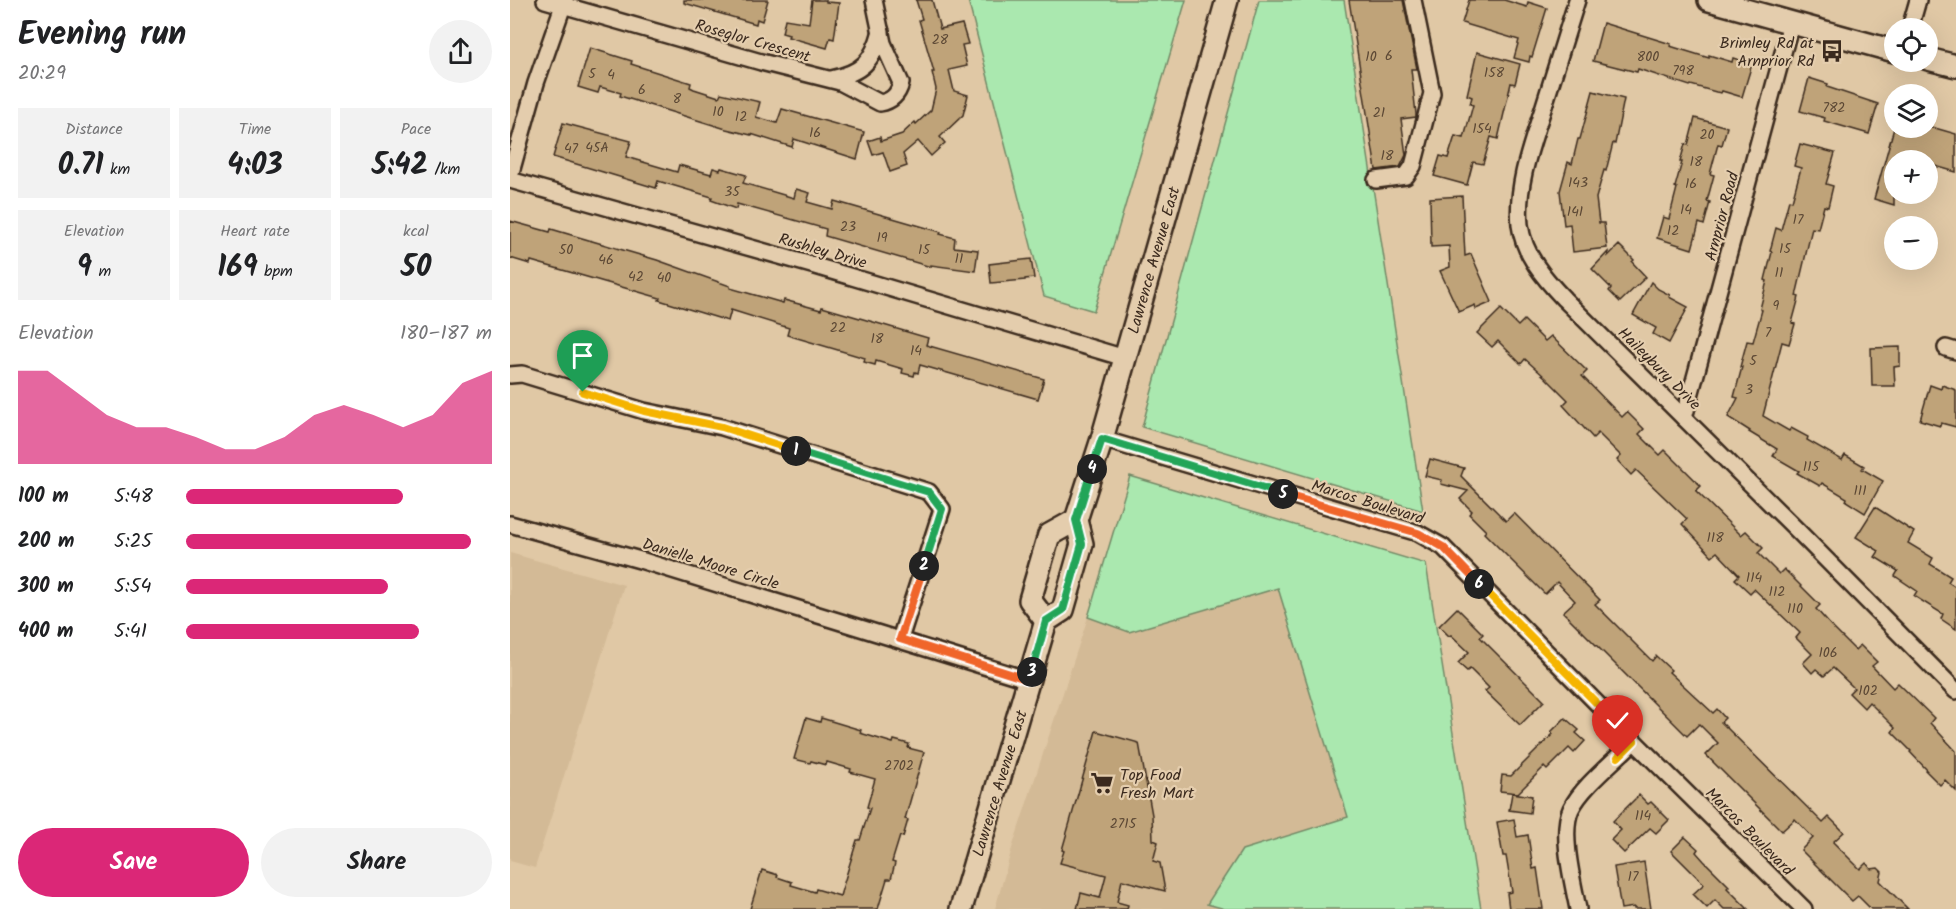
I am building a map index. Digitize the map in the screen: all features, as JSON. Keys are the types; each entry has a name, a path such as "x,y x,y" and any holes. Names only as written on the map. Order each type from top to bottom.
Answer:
{"main road":[{"name":"Lawrence Avenue East","path":"961,909 1046,621 1063,610 1082,544 1076,520 1102,439 1227,0"},
{"path":"1713,1 1884,48"},
{"path":"1938,62 1956,66"},
{"path":"1046,621 1030,600 1040,563 1049,536 1076,520"}],"street":[{"name":"Roseglor Crescent","path":"545,0 564,3 829,80 880,102 887,102 895,97 901,83 888,57 874,0"},
{"path":"1376,180 1406,176 1413,166 1432,93 1413,0"},
{"name":"Haileybury Drive","path":"1577,0 1528,158 1520,194 1520,226 1529,255 1544,278 1956,692"},
{"path":"1913,18 1918,0"},
{"path":"510,176 536,83 564,3"},
{"name":"Arnprior Road","path":"1684,418 1791,23"},
{"path":"829,80 859,70 870,59 877,45 880,31"},
{"name":"Rushley Drive","path":"510,180 815,266 1125,358"},
{"path":"510,375 522,374 644,411 722,427 929,492 942,509 900,639"},
{"name":"Marcos Boulevard","path":"1102,439 1418,533 1443,547 1803,909"},
{"name":"Danielle Moore Circle","path":"510,524 640,560 1029,680"},
{"path":"1578,909 1566,839 1566,824 1571,809 1582,793 1634,741"}],"shaded area":[{"path":"510,553 624,585 535,868 510,861"},
{"path":"1278,588 1349,817 1242,850 1208,904 1225,909 995,909 1012,848 1088,617 1129,632"}],"green space":[{"path":"968,0 1186,0 1094,311 1044,296"},
{"path":"1259,0 1344,0 1423,511 1142,427"},
{"path":"1130,476 1426,564 1481,909 1225,909 1207,904 1242,850 1348,817 1278,588 1129,632 1088,617"}],"building":[{"path":"684,0 768,0 762,21 757,19 756,24 684,3"},
{"path":"812,0 839,3 834,39 830,38 827,48 788,37 789,35 782,33 785,19 809,23"},
{"path":"916,0 932,0 940,29 962,24 968,44 962,45 967,66 949,70 954,91 968,95 963,115 940,137 945,143 931,156 918,141 903,154 907,166 890,172 883,152 873,155 868,141 880,137 881,141 902,134 915,122 916,124 931,110 936,89"},
{"path":"1349,0 1403,0 1417,69 1411,69 1416,117 1401,119 1406,155 1400,167 1376,170"},
{"path":"1469,0 1504,0 1527,7 1528,2 1547,8 1529,62 1514,58 1519,40 1462,23"},
{"path":"1603,23 1709,58 1709,55 1732,62 1733,58 1752,64 1742,97 1690,86 1638,69 1637,72 1593,61"},
{"path":"590,48 691,83 690,87 694,89 719,97 721,93 760,102 756,117 777,123 782,109 864,132 857,159 794,139 792,147 726,129 620,96 621,93 600,87 598,93 578,87"},
{"path":"1477,52 1520,64 1515,84 1511,83 1498,139 1491,137 1483,164 1473,162 1467,185 1434,176 1440,156 1448,158 1455,136 1464,138 1473,105 1470,104 1472,97 1467,95"},
{"path":"1809,78 1828,84 1827,87 1878,104 1869,134 1824,121 1825,118 1800,111"},
{"path":"1593,91 1624,99 1615,144 1613,143 1596,198 1599,223 1604,223 1607,248 1573,252 1570,224 1564,225 1560,191 1568,162 1572,164"},
{"path":"1695,118 1727,127 1722,145 1718,144 1710,174 1714,175 1704,225 1699,223 1692,249 1657,238 1663,217 1669,219 1682,162 1680,162 1685,144 1688,145"},
{"path":"563,123 631,141 626,157 677,172 679,165 711,174 713,168 720,170 721,168 746,175 743,183 794,198 796,189 810,193 807,202 832,209 834,201 941,232 940,234 955,238 954,247 978,250 975,271 931,265 931,267 825,236 826,229 737,204 736,209 711,200 712,197 658,181 656,188 553,157"},
{"path":"1938,129 1956,134 1956,172 1938,167 1938,150 1888,150 1891,138 1938,138"},
{"path":"1800,144 1835,153 1826,184 1833,186 1828,207 1824,206 1818,229 1812,228 1796,296 1799,297 1792,323 1795,324 1789,344 1782,342 1763,416 1789,431 1791,428 1808,437 1807,440 1842,460 1845,455 1864,466 1862,469 1883,481 1865,513 1846,501 1847,498 1822,483 1820,486 1797,473 1799,471 1773,456 1777,449 1728,417 1738,398 1734,397 1747,341 1753,342 1762,310 1760,309 1776,228 1781,230 1801,168 1794,166"},
{"path":"1884,164 1884,202 1874,199"},
{"path":"1462,196 1465,256 1471,254 1492,302 1476,309 1475,305 1459,312 1440,271 1450,267 1449,246 1431,247 1430,198"},
{"path":"510,221 550,232 551,229 657,260 730,286 730,288 783,303 784,300 821,310 822,307 928,338 926,345 1044,379 1038,399 920,365 918,373 915,372 914,376 902,373 903,369 876,361 875,365 864,362 865,358 787,335 789,328 731,310 728,321 659,300 660,298 531,261 530,264 510,258"},
{"path":"1619,245 1646,277 1620,302 1609,291 1611,288 1592,269 1608,252 1608,256"},
{"path":"1031,259 1034,278 991,283 989,264"},
{"path":"1651,282 1658,289 1670,295 1669,297 1688,307 1669,343 1653,334 1656,328 1633,315"},
{"path":"1501,309 1518,326 1524,320 1545,341 1551,336 1587,371 1582,376 1622,417 1627,412 1644,429 1639,434 1660,455 1665,450 1701,486 1696,491 1741,535 1746,531 1763,548 1758,553 1779,574 1784,569 1820,605 1816,609 1855,650 1860,645 1877,662 1872,666 1893,688 1898,683 1934,718 1930,723 1956,751 1956,791 1945,780 1940,785 1926,771 1911,751 1892,732 1895,728 1869,702 1864,708 1849,693 1854,688 1833,668 1824,676 1816,669 1812,673 1803,663 1812,654 1796,638 1800,633 1754,589 1750,593 1735,579 1739,575 1717,552 1712,556 1682,524 1687,519 1636,470 1631,475 1617,460 1621,456 1598,433 1593,438 1563,405 1568,400 1545,377 1525,359 1521,364 1498,341 1492,347 1477,333"},
{"path":"1900,347 1900,366 1894,367 1895,386 1872,386 1871,348"},
{"path":"1930,385 1941,389 1942,385 1956,390 1956,427 1941,423 1940,426 1920,420"},
{"path":"1430,459 1464,468 1461,476 1506,521 1514,513 1600,600 1595,604 1652,661 1656,656 1671,670 1669,672 1713,713 1717,709 1725,718 1721,722 1823,823 1829,817 1844,832 1833,842 1860,869 1866,863 1871,869 1878,868 1882,872 1880,881 1908,909 1871,909 1858,896 1852,901 1801,850 1813,838 1795,819 1782,831 1706,755 1718,743 1699,724 1687,736 1563,612 1575,601 1557,582 1545,594 1484,533 1486,531 1469,514 1472,511 1460,499 1468,491 1441,484 1442,480 1425,476"},
{"path":"1875,507 1914,532 1908,543 1933,558 1930,564 1951,577 1948,582 1956,587 1956,629 1941,619 1943,614 1914,596 1917,591 1895,576 1898,571 1875,557 1879,551 1856,537"},
{"path":"1457,608 1483,634 1480,637 1544,701 1520,725 1485,691 1489,688 1470,669 1467,671 1458,663 1469,652 1439,626"},
{"path":"806,718 820,722 821,718 893,743 894,740 909,744 908,748 924,752 905,819 908,820 892,862 895,863 891,879 887,879 878,909 750,909 762,870 792,882 791,885 840,896 857,840 860,840 870,808 867,807 875,779 827,762 826,765 794,759"},
{"path":"1565,718 1579,730 1576,733 1585,741 1574,753 1569,748 1547,770 1544,767 1518,793 1500,791 1502,775 1511,776 1553,734 1551,732"},
{"path":"1096,731 1139,743 1152,815 1153,840 1158,842 1153,861 1160,863 1165,891 1122,880 1117,902 1128,905 1127,909 1077,909 1081,893 1100,898 1106,875 1060,863"},
{"path":"1512,793 1532,796 1530,813 1509,810"},
{"path":"1639,795 1648,804 1651,802 1669,820 1656,833 1650,828 1624,853 1611,840 1621,830 1613,821"},
{"path":"1514,819 1517,837 1528,835 1533,869 1537,868 1543,909 1509,909 1507,893 1512,892 1497,822"},
{"path":"1685,837 1698,849 1696,852 1704,861 1729,886 1727,888 1748,909 1724,909 1715,900 1707,908 1693,894 1704,884 1671,851"},
{"path":"1644,862 1651,909 1634,909 1634,907 1621,909 1614,867"}],"place":[{"name":"Brimley Rd at Arnprior Rd","path":"1832,51"},
{"name":"Top Food Fresh Mart","path":"1102,783"}],"route":[{"path":"583,392 644,411 722,427 929,492 942,509 900,639 1029,680 1046,621 1063,610 1082,544 1076,520 1102,439 1418,533 1443,547 1634,741 1618,757"}]}
